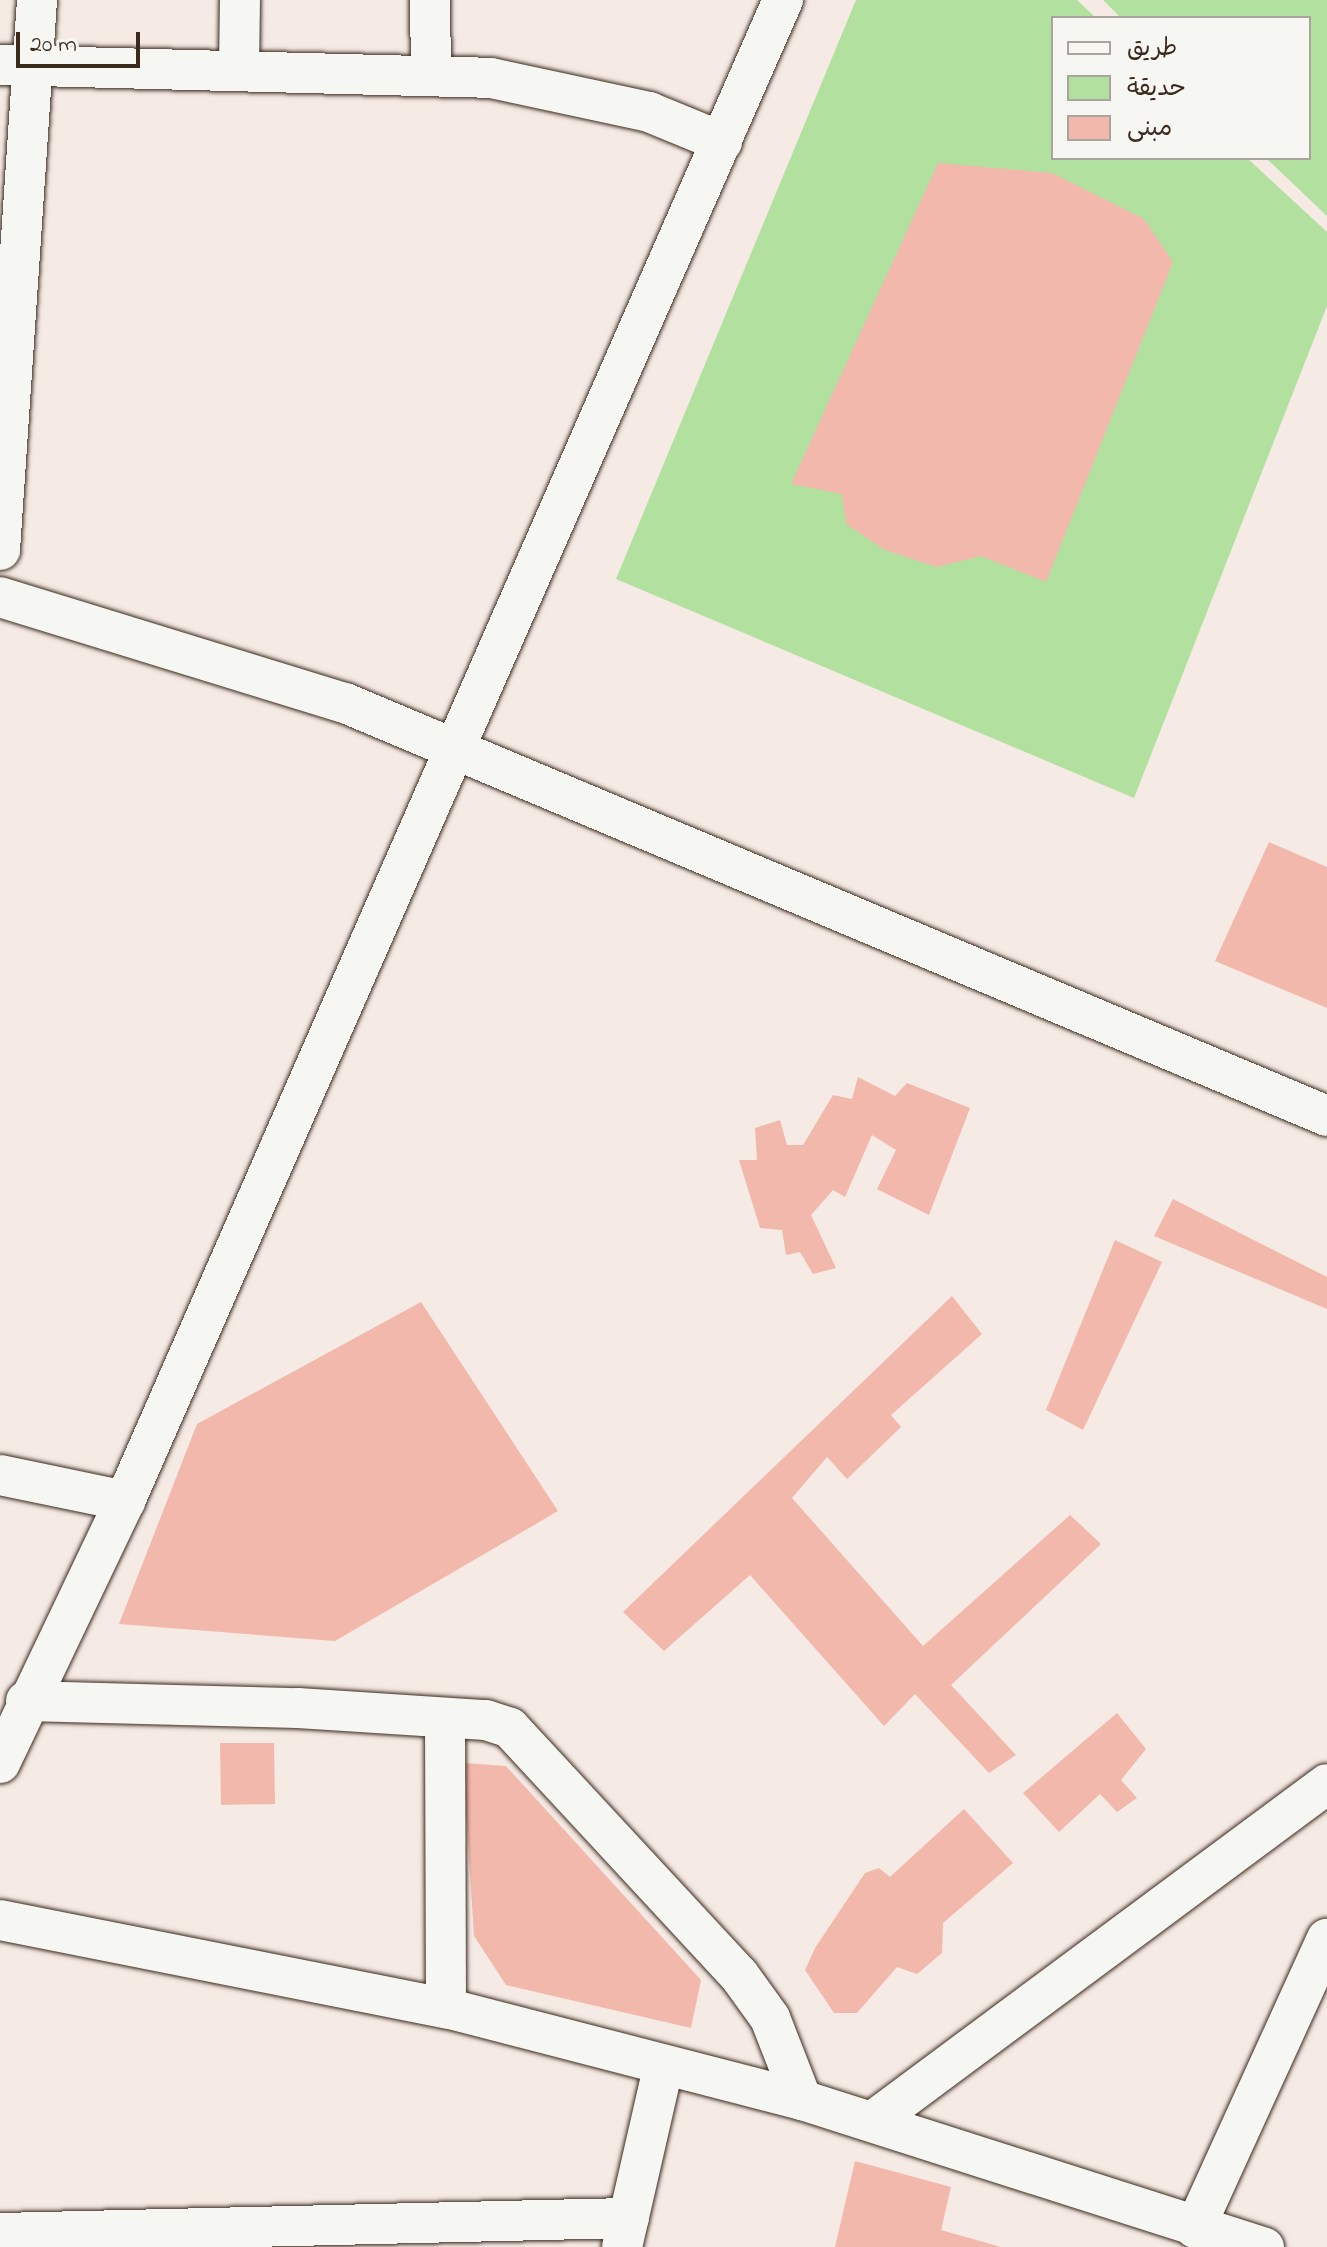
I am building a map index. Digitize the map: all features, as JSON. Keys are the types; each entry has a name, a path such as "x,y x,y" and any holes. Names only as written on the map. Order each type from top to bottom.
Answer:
{"street":[{"path":"0,550 18,65 37,0"},
{"path":"239,69 240,0"},
{"path":"430,0 431,76"},
{"path":"0,1763 26,1701 125,1501 783,0"},
{"path":"18,65 431,76 562,89 722,142"},
{"path":"0,597 215,657 453,750 1327,1116"},
{"path":"0,1475 125,1501"},
{"path":"26,1701 486,1720 533,1745 739,1975 770,2018 802,2100"},
{"path":"445,1718 446,2008"},
{"path":"873,2121 1327,1784"},
{"path":"0,1920 446,2008 663,2068 802,2100 1195,2228 1264,2247"},
{"path":"1195,2228 1327,1939"},
{"path":"0,2233 626,2233 663,2068"}],"green space":[{"path":"856,0 1077,0 1094,16 1051,16 1051,160 1249,160 1327,232 1327,306 1134,798 616,579"},
{"path":"1103,0 1327,0 1327,216 1268,160 1311,160 1311,16 1119,16"}],"building":[{"path":"938,163 1052,173 1144,219 1173,262 1046,582 981,556 937,567 885,550 846,524 842,494 791,484"},
{"path":"1269,842 1327,867 1327,1008 1215,961"},
{"path":"858,1077 895,1096 907,1083 970,1108 929,1215 877,1189 896,1150 872,1135 845,1197 833,1190 811,1215 836,1268 813,1274 800,1252 786,1255 782,1230 760,1228 739,1160 757,1160 755,1128 780,1120 787,1145 803,1145 833,1095 852,1099"},
{"path":"1173,1199 1327,1277 1327,1309 1154,1236"},
{"path":"1115,1240 1162,1262 1083,1430 1046,1410"},
{"path":"952,1296 982,1334 891,1415 901,1427 847,1479 827,1457 792,1498 923,1646 1070,1515 1101,1544 951,1685 1016,1755 989,1773 915,1694 884,1726 750,1575 664,1651 623,1612"},
{"path":"421,1302 558,1511 335,1641 119,1624 197,1424"},
{"path":"1117,1713 1146,1749 1121,1780 1137,1798 1117,1812 1100,1794 1059,1832 1023,1793"},
{"path":"220,1743 274,1743 275,1804 221,1805"},
{"path":"463,1763 506,1766 701,1980 691,2028 506,1985 474,1936"},
{"path":"964,1809 1013,1863 943,1923 942,1953 917,1974 897,1967 857,2013 834,2013 805,1970 815,1948 865,1873 879,1868 890,1877"},
{"path":"855,2161 951,2187 941,2230 1001,2247 835,2247"}]}
